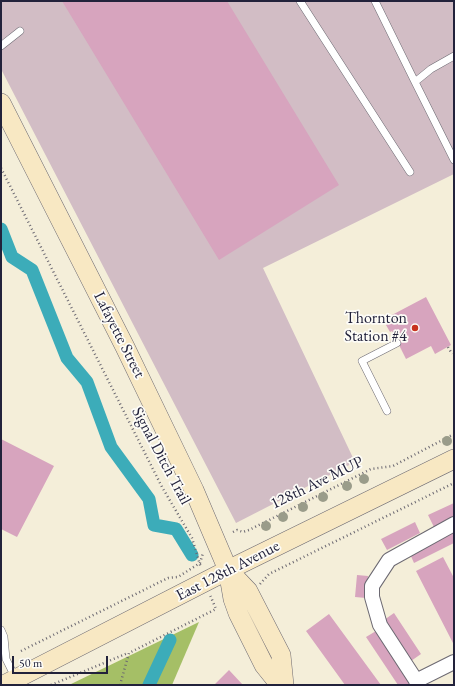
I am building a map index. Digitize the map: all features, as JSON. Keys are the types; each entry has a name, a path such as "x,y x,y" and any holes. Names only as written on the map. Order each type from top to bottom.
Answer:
{"street":[{"name":"Lafayette Street","path":"1,104 125,347 194,490 228,570 232,599 238,613 264,665 280,685"},
{"name":"East 128th Avenue","path":"10,682 228,570 454,460"},
{"path":"454,524 389,560 372,586 372,597 380,625 418,683 454,662"},
{"name":"Lafayette Street","path":"228,570 248,591 281,655 284,685"}],"lane":[{"path":"300,1 410,172"},
{"path":"375,1 454,160"},
{"path":"1,45 20,31"},
{"path":"415,82 431,69 454,56"},
{"path":"387,411 362,361 397,343"},
{"path":"1,630 4,637 3,657 10,682"}],"path":[{"name":"Signal Ditch Trail","path":"1,168 162,487 192,538 200,563"},
{"path":"448,347 452,354"},
{"name":"128th Ave MUP","path":"234,532 237,530 243,532 249,530 371,469 393,466 454,434"},
{"path":"259,586 269,574 294,564 454,483"},
{"path":"21,652 168,578 178,577 200,563 203,553"},
{"path":"51,685 129,653 216,609"},
{"path":"120,685 129,653"}],"shaded area":[{"path":"1,1 454,1 454,174 263,268 355,462 236,523 1,69"}],"green space":[{"path":"199,622 172,685 69,685"}],"building":[{"path":"62,1 227,1 339,185 219,260"},
{"name":"Thornton Station #4","path":"426,297 451,345 435,354 431,346 406,359 392,331 390,332 386,325 393,321 390,316"},
{"path":"1,439 54,466 17,537 1,529"},
{"path":"454,503 454,516 434,527 428,515"},
{"path":"415,522 420,533 387,550 381,539"},
{"path":"454,532 454,543 414,563 410,554"},
{"path":"443,557 454,578 454,645 416,571"},
{"path":"357,575 368,576 366,598 355,597"},
{"path":"394,613 421,654 411,661 384,620"},
{"path":"329,614 381,685 345,685 306,631"},
{"path":"376,631 411,685 398,685 366,637"},
{"path":"229,670 243,685 214,685"}],"waterway":[{"path":"1,229 12,257 32,270 67,358 87,382 111,447 149,499 154,525 176,529 192,555"},
{"path":"149,685 170,640"}],"place":[{"name":"Thornton Station #4","path":"415,328"}]}
